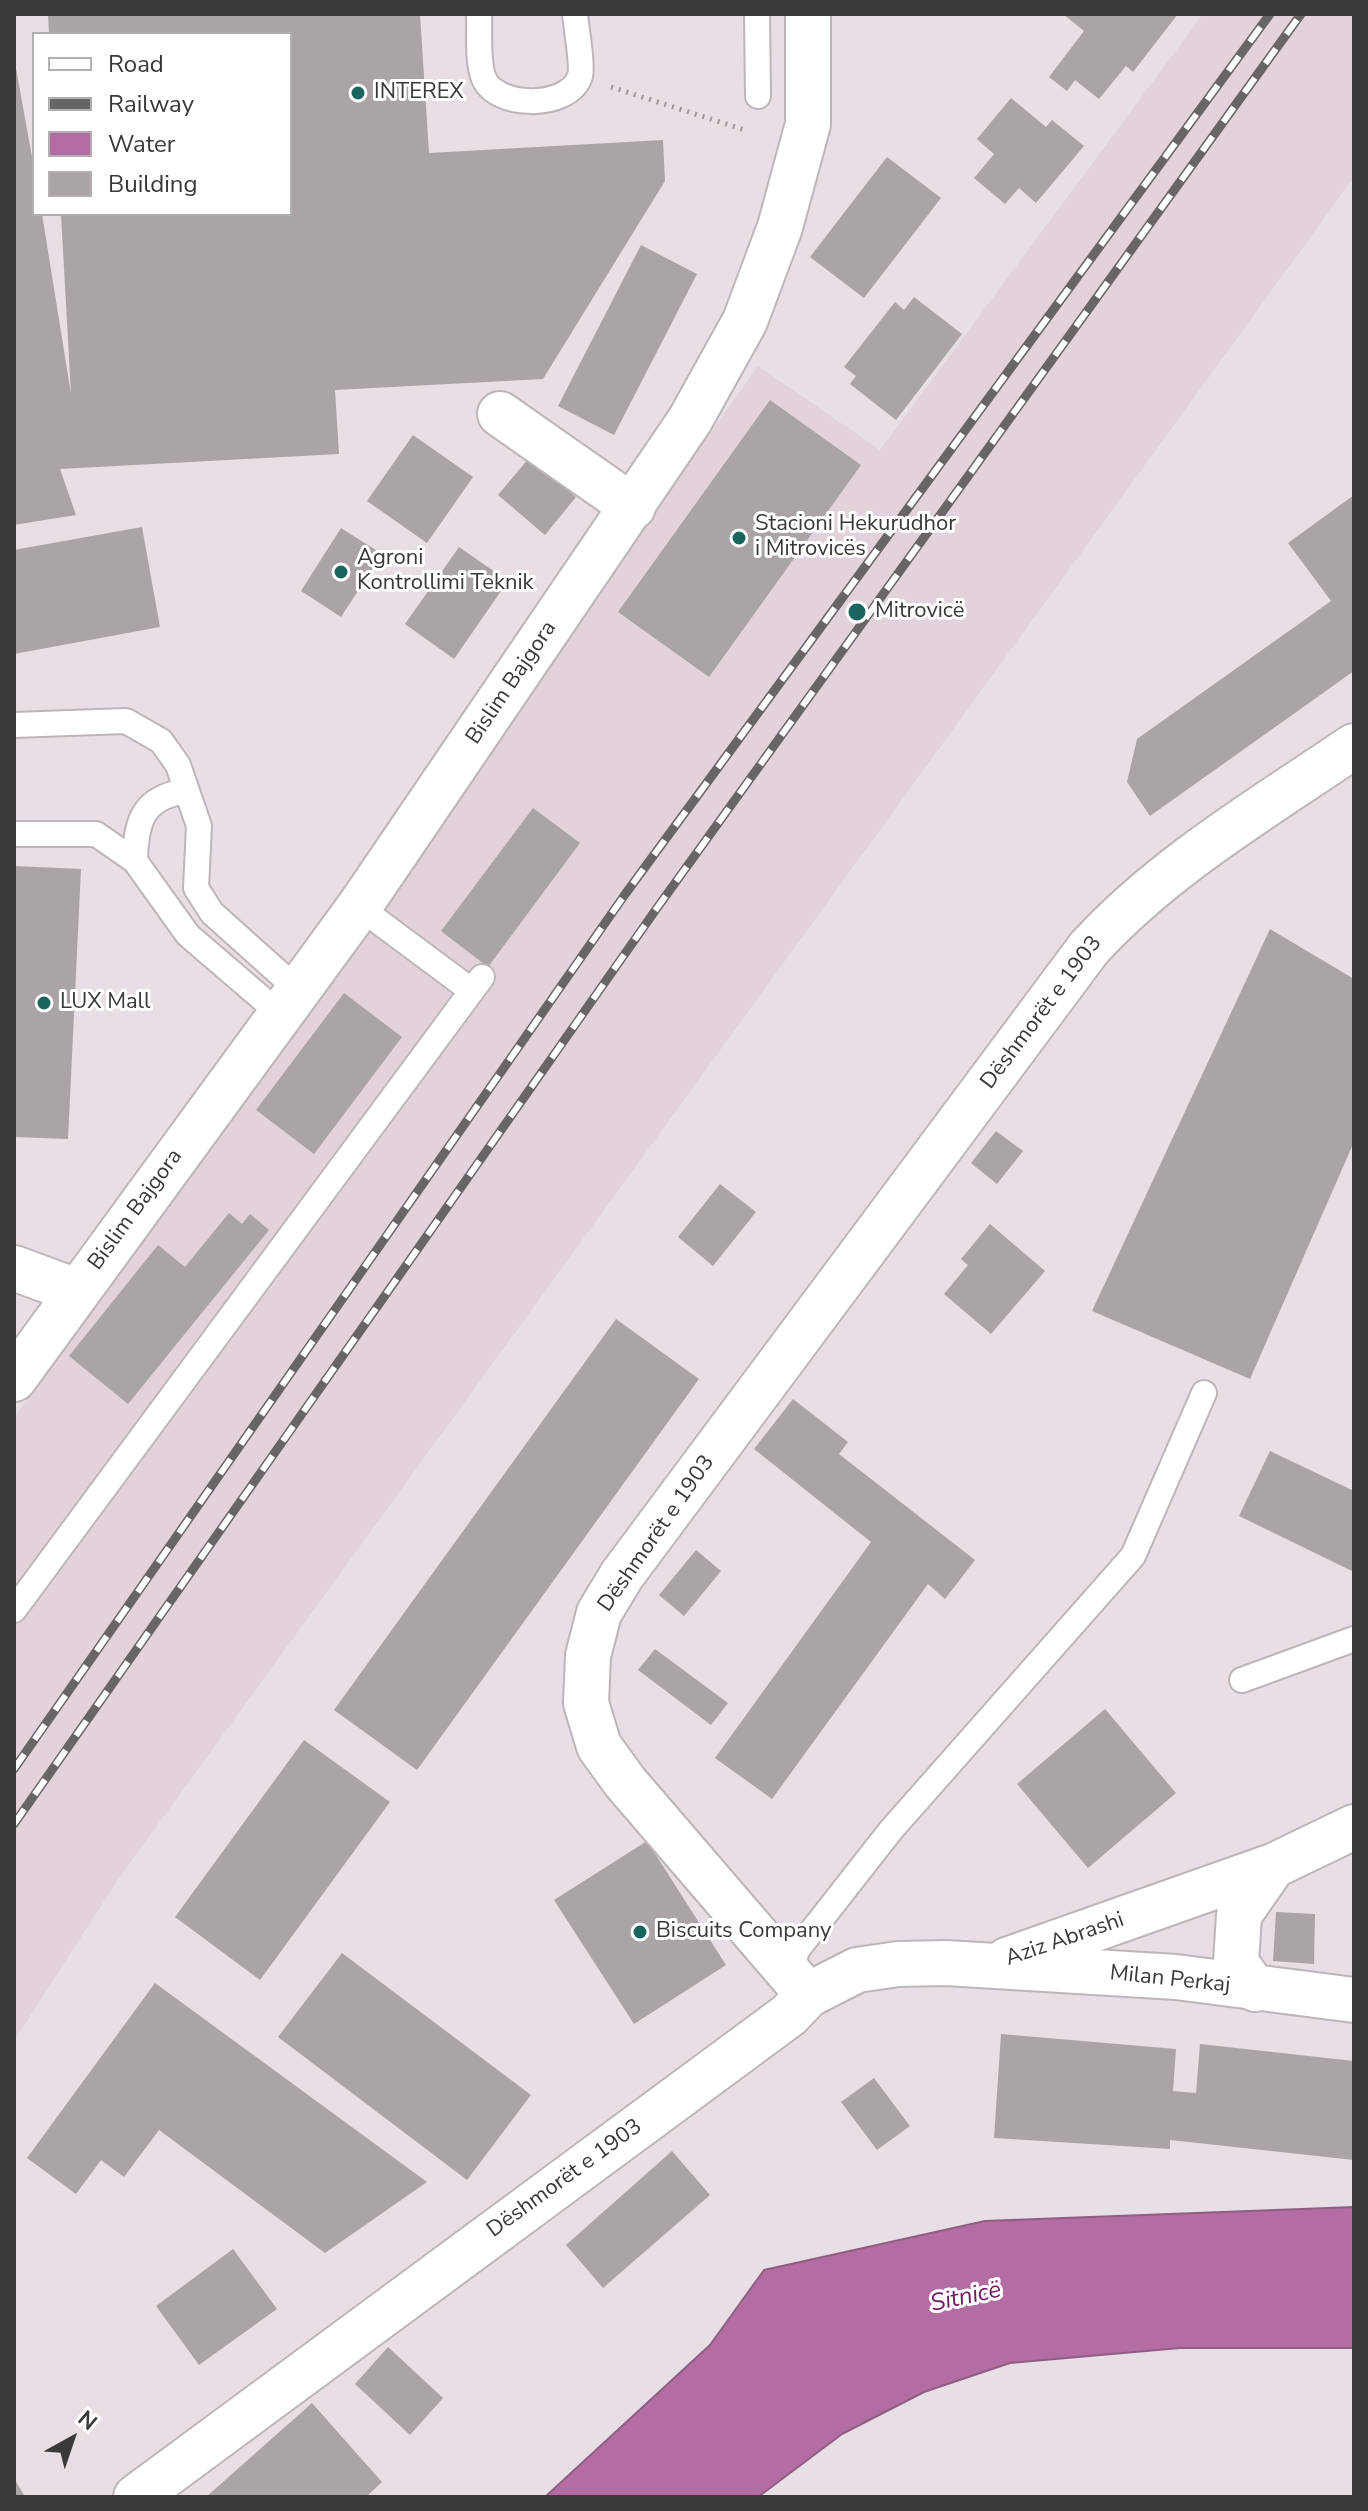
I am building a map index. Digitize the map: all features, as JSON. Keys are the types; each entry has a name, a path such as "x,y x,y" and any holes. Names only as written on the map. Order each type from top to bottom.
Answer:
{"street":[{"name":"Bislim Bajgora","path":"14,1379 359,907 690,420 745,321 780,227 808,124 808,14"},
{"path":"500,414 633,507"},
{"name":"Dëshmorët e 1903","path":"136,2497 789,2015 799,1985 625,1782 599,1746 586,1703 588,1656 599,1613 622,1575 1089,948 1119,915 1188,859 1354,746"},
{"name":"Bislim Bajgora","path":"14,1268 76,1291"},
{"name":"Aziz Abrashi","path":"799,1985 857,1970 898,1964 946,1963 986,1968 1273,1866 1354,1827"},
{"name":"Aziz Abrashi","path":"1255,1989 1236,1963 1239,1915 1273,1866"},
{"name":"Milan Perkaj","path":"986,1968 1176,1977 1354,2000"}],"lane":[{"path":"479,14 483,77 494,92 511,98 542,101 567,94 580,75 575,14"},
{"path":"757,14 758,96"},
{"path":"14,725 126,721 161,741 178,765 199,826 196,888 212,913 289,1002"},
{"path":"135,861 136,831 147,810 166,794 187,791"},
{"path":"14,834 96,834 135,861 188,935 289,1002"},
{"path":"14,1610 477,984 359,907"},
{"path":"799,1985 797,1950 891,1830 1133,1556 1204,1393"},
{"path":"1242,1680 1354,1639"}],"path":[{"path":"611,87 748,131"}],"shaded area":[{"path":"1203,14 1354,14 1354,177 119,1878 14,2041 14,1418 758,366 880,450"}],"water":[{"name":"Sitnicë","path":"1354,2207 1354,2348 1180,2348 1010,2363 924,2392 842,2434 758,2497 545,2497 710,2345 764,2270 985,2221"}],"building":[{"path":"48,14 420,14 429,153 663,140 665,181 543,379 335,390 339,454 60,469 76,515 14,525 14,57 32,157 32,216 42,216 71,394 61,216 292,216 292,32 49,32"},
{"path":"1063,14 1178,14 1133,72 1126,66 1099,99 1075,80 1067,91 1049,77 1084,31"},
{"path":"1011,98 1046,127 1052,120 1084,146 1036,203 1019,188 1005,204 974,178 994,154 977,139"},
{"path":"887,157 941,198 864,298 810,257"},
{"path":"641,245 697,274 614,435 558,406"},
{"path":"914,297 962,334 896,420 850,384 856,376 844,367 895,302 904,310"},
{"name":"Stacioni Hekurudhor i Mitrovicës","path":"770,400 861,465 709,677 618,612"},
{"path":"413,435 473,477 427,543 367,501"},
{"path":"529,458 576,497 545,535 498,495"},
{"path":"1354,495 1354,671 1150,816 1127,782 1137,739 1331,601 1288,543"},
{"path":"142,527 160,627 14,654 14,550"},
{"name":"Agroni Kontrollimi Teknik","path":"341,528 382,554 341,617 301,591"},
{"path":"459,547 508,581 454,659 405,624"},
{"path":"533,808 580,843 488,967 441,931"},
{"name":"LUX Mall","path":"14,866 81,869 68,1139 14,1137"},
{"path":"1270,929 1354,979 1354,1142 1250,1379 1092,1311"},
{"path":"344,993 402,1037 314,1154 256,1110"},
{"path":"996,1131 1023,1151 997,1184 971,1163"},
{"path":"720,1184 756,1212 713,1266 678,1237"},
{"path":"229,1213 242,1224 250,1214 269,1230 128,1404 69,1356 158,1245 185,1267"},
{"path":"990,1224 1045,1271 991,1334 944,1294 968,1265 961,1259"},
{"path":"616,1319 699,1379 417,1770 334,1710"},
{"path":"793,1399 848,1442 839,1454 975,1560 945,1599 928,1584 772,1799 715,1758 871,1542 754,1449"},
{"path":"1270,1451 1354,1491 1354,1572 1239,1516"},
{"path":"696,1550 721,1571 684,1616 659,1595"},
{"path":"655,1649 728,1703 711,1725 638,1670"},
{"path":"1105,1709 1176,1793 1088,1868 1017,1784"},
{"path":"304,1740 390,1802 260,1980 175,1917"},
{"name":"Biscuits Company","path":"647,1841 726,1965 634,2024 554,1900"},
{"path":"1276,1912 1315,1914 1314,1964 1273,1961"},
{"path":"342,1953 531,2095 467,2180 278,2037"},
{"path":"155,1983 427,2182 325,2253 159,2130 124,2177 101,2160 76,2194 27,2158"},
{"path":"1001,2034 1176,2049 1173,2091 1196,2093 1200,2044 1354,2061 1354,2160 1170,2140 1170,2149 994,2138"},
{"path":"874,2078 910,2126 877,2150 841,2102"},
{"path":"672,2151 710,2195 603,2288 566,2245"},
{"path":"233,2249 277,2309 199,2365 156,2306"},
{"path":"388,2347 443,2398 410,2435 355,2384"},
{"path":"312,2403 382,2482 366,2497 206,2497"},
{"path":"14,2478 25,2497 14,2497"}],"railway":[{"path":"14,1769 626,893 1270,14"},
{"path":"14,1824 657,908 1301,14"}],"place":[{"name":"INTEREX","path":"358,93"},
{"name":"Stacioni Hekurudhor i Mitrovicës","path":"739,538"},
{"name":"Agroni Kontrollimi Teknik","path":"341,572"},
{"name":"Mitrovicë","path":"857,612"},
{"name":"LUX Mall","path":"44,1003"},
{"name":"Biscuits Company","path":"640,1932"}]}
